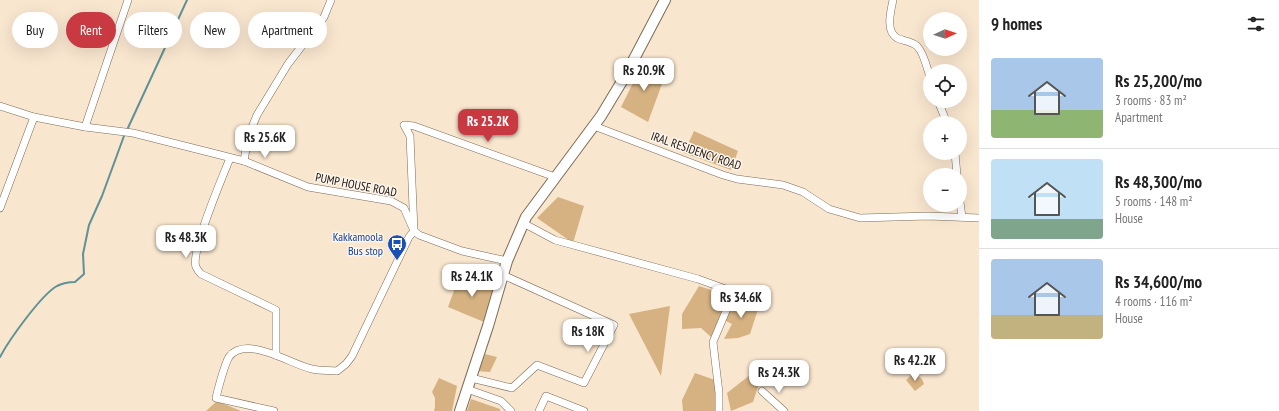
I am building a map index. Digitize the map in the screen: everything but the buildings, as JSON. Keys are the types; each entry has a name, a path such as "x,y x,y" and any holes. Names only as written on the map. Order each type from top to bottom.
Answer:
{"main road":[{"path":"460,411 507,261 523,223 555,177 594,126 624,78 662,1"}],"street":[{"path":"85,127 128,0"},
{"path":"244,161 248,137 257,115 288,64 324,17 331,0"},
{"path":"893,0 890,23 891,31 896,37 916,46 921,51 926,64"},
{"name":"PUMP HOUSE ROAD","path":"0,106 34,117 85,127 133,134 244,161 308,187 391,201 404,208 414,230"},
{"path":"0,208 34,117"},
{"path":"274,411 216,398 229,357 238,351 247,348 276,355 311,369 337,371 346,364 352,356 409,237 414,230 410,136 404,125 414,126 555,177"},
{"name":"IRAL RESIDENCY ROAD","path":"594,126 724,175 737,179 783,185 803,192 829,209 860,218 928,216 979,218"},
{"path":"230,158 202,231 195,266 201,274 276,310 276,355"},
{"path":"961,212 962,217"},
{"path":"523,223 555,240 698,279 734,292 713,342 719,393 719,411"},
{"path":"414,230 420,235 462,251 507,261"},
{"path":"470,378 512,388 537,365 584,383 614,325 503,275"},
{"path":"467,389 501,401 511,411"},
{"path":"762,391 784,411"},
{"path":"540,411 546,396 584,411"}],"waterway":[{"path":"127,130 187,0"},
{"path":"0,357 18,329 34,308 50,291 62,284 75,282 84,274 83,254 89,225 102,196 124,136"}],"place":[{"name":"Kakkamoola Bus stop","path":"397,261"}]}
